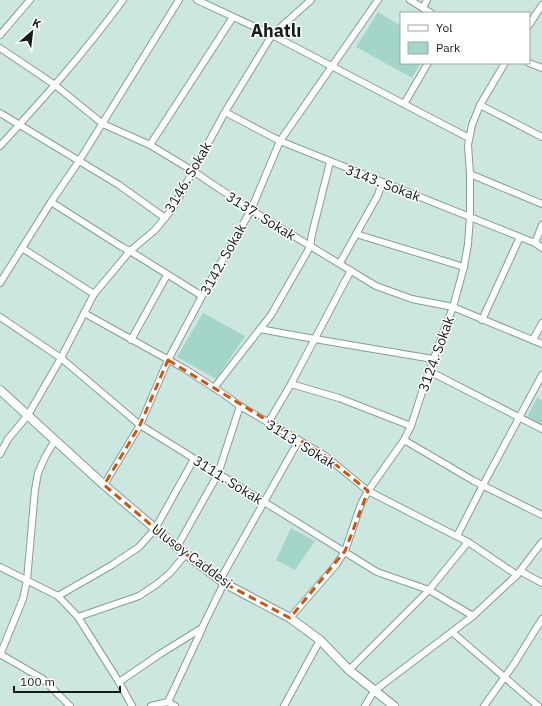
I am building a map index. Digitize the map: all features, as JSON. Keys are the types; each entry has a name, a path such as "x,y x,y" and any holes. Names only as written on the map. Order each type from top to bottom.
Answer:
{"street":[{"path":"0,35 30,0"},
{"path":"0,146 55,86 123,0"},
{"path":"0,283 51,202 103,124 179,0"},
{"path":"197,0 272,36 469,138"},
{"name":"3146. Sokak","path":"0,454 8,439 28,415 61,358 94,294 130,251 155,230 173,208 225,112 272,36 311,0"},
{"name":"3142. Sokak","path":"104,485 140,425 168,360 250,210 280,142 378,0"},
{"path":"410,0 429,12"},
{"path":"424,8 427,0"},
{"path":"530,23 542,5"},
{"path":"150,145 233,17"},
{"name":"3137. Sokak","path":"0,48 55,86 103,124 150,145 193,171 250,210 310,247 340,263 350,272 376,286 412,299 454,307 542,344"},
{"path":"530,63 542,68"},
{"path":"404,104 427,64"},
{"name":"3124. Sokak","path":"290,618 336,565 344,551 361,504 368,491 404,440 411,426 433,359 454,307 464,267 470,217 469,138 472,125 480,105 504,64"},
{"path":"480,105 542,137"},
{"path":"0,112 119,185 165,218"},
{"name":"3143. Sokak","path":"225,112 280,142 535,243 542,248"},
{"path":"214,388 271,315 310,247 330,162"},
{"path":"470,174 542,204"},
{"path":"340,263 378,195 382,182"},
{"path":"51,202 122,248 130,251 202,296"},
{"path":"535,243 542,225"},
{"path":"356,234 464,267"},
{"path":"482,320 520,237"},
{"path":"22,248 94,294"},
{"path":"268,423 291,384 350,272"},
{"path":"131,340 167,275"},
{"name":"3113. Sokak","path":"84,313 168,360 240,406 324,455 368,491 468,542 518,573 542,583"},
{"name":"3111. Sokak","path":"0,317 61,358 140,425 376,572 429,590 473,616"},
{"path":"533,340 542,323"},
{"path":"260,329 433,359"},
{"path":"429,371 542,429"},
{"path":"457,536 542,375"},
{"path":"291,384 339,398 411,426"},
{"name":"Ulusoy Caddesi","path":"0,390 104,485 177,547 222,581 290,618 320,640 349,670 394,706"},
{"path":"177,547 218,474 240,406"},
{"path":"55,440 40,468 35,490 27,580 23,599 0,655 43,679 70,706"},
{"path":"168,702 222,581 299,440"},
{"path":"404,440 483,485 542,515"},
{"path":"58,596 112,565 139,547 155,529 194,459"},
{"path":"349,670 429,590 468,542"},
{"path":"365,706 374,691 473,616 518,573 542,542"},
{"path":"78,617 139,596 170,573 186,554"},
{"path":"0,566 58,596 78,617 119,682 132,706"},
{"path":"484,706 542,620"},
{"path":"119,682 202,628"},
{"path":"452,632 538,706"},
{"path":"284,706 320,640"},
{"path":"151,706 168,702 175,706"}],"highlighted area":[{"path":"168,360 324,455 368,491 345,551 290,618 224,583 177,547 104,485 140,425"}],"green space":[{"path":"378,12 400,25 400,64 420,64 412,78 356,47"},
{"path":"203,313 245,336 216,379 177,357"},
{"path":"537,398 542,400 542,425 527,417"},
{"path":"291,528 315,541 295,570 276,560"}],"district":[{"name":"Ahatlı","path":"276,31"}]}
